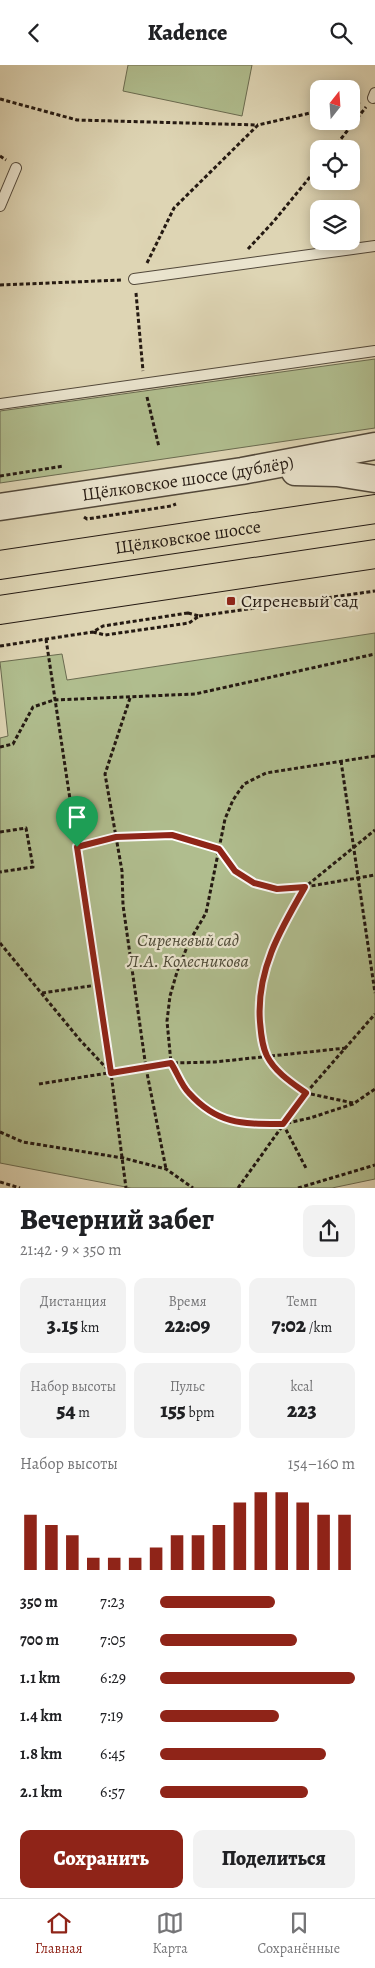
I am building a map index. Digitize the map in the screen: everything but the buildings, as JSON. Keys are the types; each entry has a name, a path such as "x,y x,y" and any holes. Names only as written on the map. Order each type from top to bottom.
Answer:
{"main road":[{"name":"Щёлковское шоссе","path":"0,565 375,509"},
{"path":"0,610 375,554"}],"street":[{"name":"Щёлковское шоссе (дублёр)","path":"0,507 242,471 375,446"},
{"path":"242,471 337,473 375,479"}],"lane":[{"path":"0,207 16,168"},
{"path":"134,279 375,246"},
{"path":"0,404 375,351"}],"path":[{"path":"340,140 374,96"},
{"path":"0,99 76,119 258,125 310,113"},
{"path":"159,447 144,383 134,279 148,261 174,208 258,125"},
{"path":"232,266 274,221 310,177"},
{"path":"0,285 134,279"},
{"path":"0,476 64,466"},
{"path":"87,519 171,506"},
{"path":"0,646 93,632 103,626 188,613 200,616 375,591"},
{"path":"93,632 105,635 124,633 189,623 200,616"},
{"path":"46,639 111,1073 126,1188"},
{"path":"0,747 13,744 33,707 54,700 195,694 375,653"},
{"path":"130,698 105,774 122,871 123,905 146,1068 166,1169"},
{"path":"375,755 266,773 244,784 233,800 225,819 206,913 189,942 170,996 167,1021 171,1063 188,1092 214,1115 244,1124 283,1124 310,1118 353,1104 375,1089"},
{"path":"341,761 375,993"},
{"path":"0,832 26,828 33,867 0,872"},
{"path":"353,1104 306,1093 287,1080 268,1057 262,1040 258,1001 269,956 284,924 305,887 375,830"},
{"path":"77,847 116,837 172,835 219,849 235,871 254,883 277,889 305,887 375,875"},
{"path":"0,943 80,1040 111,1073"},
{"path":"42,993 98,985"},
{"path":"238,1188 306,1093 375,1014"},
{"path":"39,1084 171,1063 215,1062 346,1048"},
{"path":"283,1124 307,1170"},
{"path":"0,1132 23,1142 123,1158 166,1169 193,1188"},
{"path":"298,1188 375,1165"},
{"path":"0,1182 20,1188"}],"green space":[{"path":"128,65 252,65 242,116 123,91"},
{"path":"375,359 375,428 0,483 0,411"},
{"name":"Сиреневый сад Л.А. Колесникова","path":"375,633 375,1179 332,1188 131,1188 0,1163 0,738 8,736 0,662 62,654 67,680"}],"place":[{"name":"Сиреневый сад","path":"231,601"}],"route":[{"path":"172,835 219,849 235,871 254,883 277,889 305,887 284,924 269,956 258,1001 262,1040 268,1057 287,1080 306,1093 283,1124 244,1124 214,1115 188,1092 171,1063 111,1073 77,847 116,837 172,835"}]}
